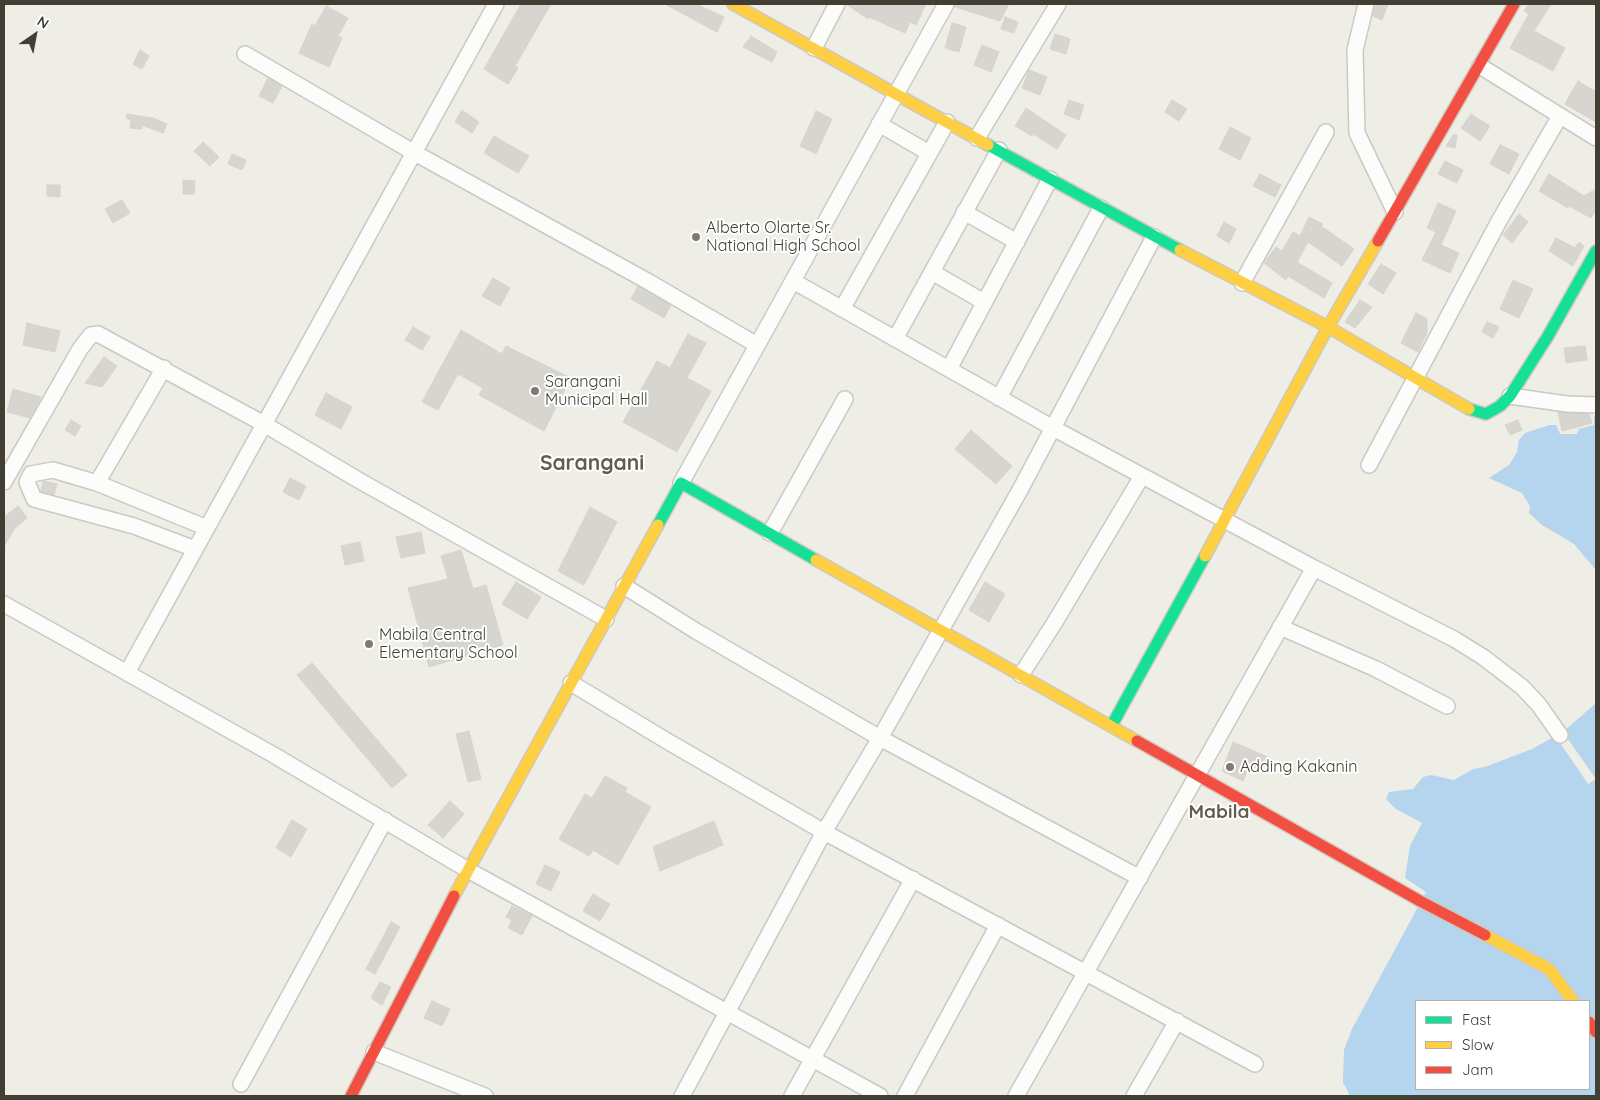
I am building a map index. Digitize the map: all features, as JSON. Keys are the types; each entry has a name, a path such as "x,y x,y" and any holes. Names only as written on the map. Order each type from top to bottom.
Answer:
{"street":[{"path":"128,671 496,4"},
{"path":"733,4 1154,237 1328,327 1473,411 1486,414 1500,406 1510,396 1543,344 1596,251"},
{"path":"814,48 837,4"},
{"path":"350,1096 468,870 946,4"},
{"path":"978,138 1058,4"},
{"path":"1366,4 1355,50 1357,132 1395,212"},
{"path":"1112,726 1226,520 1328,327 1514,4"},
{"path":"245,54 413,152 649,282 757,345"},
{"path":"1480,66 1596,138"},
{"path":"1369,465 1490,238 1560,116"},
{"path":"842,309 947,122"},
{"path":"879,124 930,153"},
{"path":"1242,283 1326,132"},
{"path":"895,339 999,150"},
{"path":"949,369 1050,179"},
{"path":"999,398 1101,208"},
{"path":"964,212 1017,242"},
{"path":"682,1096 824,832 880,738 1053,428 1154,237"},
{"path":"932,272 984,302"},
{"path":"793,281 1053,428 1314,568 1454,639 1483,657 1532,696 1560,735"},
{"path":"4,482 80,348 91,335 106,336 606,619"},
{"path":"97,483 164,368"},
{"path":"1510,396 1567,404 1596,405"},
{"path":"770,533 845,398"},
{"path":"195,550 134,526 34,498 27,482 31,474 53,470 97,483 207,528"},
{"path":"1021,674 1055,622 1142,476"},
{"path":"681,483 1420,901 1549,969 1572,1000"},
{"path":"1016,1096 1314,568"},
{"path":"624,586 880,738 1140,878"},
{"path":"4,604 128,671 468,870 880,1096"},
{"path":"1280,627 1376,669 1447,706"},
{"path":"572,682 667,741 824,832 1256,1064"},
{"path":"241,1084 385,820"},
{"path":"792,1096 913,879"},
{"path":"905,1096 998,925"},
{"path":"1134,1096 1177,1021"},
{"path":"374,1052 485,1096"}],"water":[{"path":"1594,416 1596,416 1596,570 1574,544 1542,525 1529,513 1530,506 1522,493 1489,478 1509,465 1517,452 1519,440 1525,433 1549,425 1556,425 1560,434 1577,434 1579,429 1594,425"},
{"path":"1596,703 1596,1096 1350,1096 1343,1082 1344,1050 1352,1029 1426,892 1405,878 1410,846 1422,823 1396,809 1386,799 1389,792 1413,789 1423,777 1431,775 1454,780 1473,769 1485,767 1532,749 1563,732"}],"pier":[{"path":"1563,732 1596,779 1588,784 1556,737"}],"building":[{"path":"521,4 551,4 515,66 518,68 508,84 484,69"},
{"path":"665,4 696,4 724,17 717,32"},
{"path":"846,4 926,4 916,25 910,22 905,33 869,17 868,19"},
{"path":"955,4 1009,4 1000,21 955,7"},
{"path":"1376,4 1388,4 1382,20 1373,16"},
{"path":"1529,4 1551,4 1534,31 1565,48 1553,71 1510,48 1529,14 1524,11"},
{"path":"326,6 348,18 338,36 342,38 329,67 299,53 312,24 315,26"},
{"path":"1005,17 1018,22 1014,33 1001,29"},
{"path":"952,23 966,27 959,52 945,48"},
{"path":"1055,34 1070,39 1066,54 1050,49"},
{"path":"751,36 777,52 772,62 743,47"},
{"path":"982,45 999,52 991,72 974,65"},
{"path":"140,50 149,56 142,69 133,64"},
{"path":"1029,70 1047,77 1040,95 1022,88"},
{"path":"268,78 282,86 273,103 259,96"},
{"path":"1578,81 1596,92 1596,122 1565,104"},
{"path":"1069,100 1084,105 1079,120 1064,114"},
{"path":"1172,100 1187,109 1179,121 1165,112"},
{"path":"1026,108 1066,135 1057,149 1033,134 1032,136 1015,126"},
{"path":"462,110 479,122 472,133 455,122"},
{"path":"816,111 832,119 816,154 800,146"},
{"path":"127,114 153,118 167,124 163,133 142,125 142,129 130,128 131,120 126,118"},
{"path":"1471,114 1490,126 1480,141 1461,128"},
{"path":"1230,127 1251,138 1240,160 1219,149"},
{"path":"1453,135 1457,135 1455,148 1446,146"},
{"path":"494,136 529,156 518,173 484,153"},
{"path":"203,142 219,157 210,166 194,151"},
{"path":"1500,145 1519,154 1509,174 1490,164"},
{"path":"232,154 246,160 242,170 228,164"},
{"path":"1445,161 1463,170 1457,183 1438,174"},
{"path":"1260,174 1281,185 1275,197 1253,186"},
{"path":"1549,174 1584,196 1596,189 1596,209 1591,218 1569,206 1568,208 1539,191"},
{"path":"183,180 195,181 194,194 183,194"},
{"path":"47,185 60,185 60,197 47,196"},
{"path":"122,200 130,213 113,223 105,209"},
{"path":"1438,203 1456,211 1441,245 1459,253 1450,273 1422,260 1436,232 1427,228"},
{"path":"1519,214 1528,222 1512,243 1503,235"},
{"path":"1309,217 1323,224 1321,226 1354,249 1342,266 1308,242 1297,262 1332,283 1324,298 1288,276 1286,280 1264,263 1276,247 1282,251 1293,232 1300,236"},
{"path":"1224,222 1236,229 1229,243 1217,236"},
{"path":"1556,238 1575,248 1579,242 1584,246 1573,266 1549,251"},
{"path":"1381,264 1396,273 1383,294 1368,284"},
{"path":"493,278 510,288 500,306 482,296"},
{"path":"1513,280 1533,289 1519,318 1500,309"},
{"path":"638,286 671,305 664,318 631,299"},
{"path":"1360,300 1372,307 1355,328 1345,322"},
{"path":"1416,313 1427,319 1427,333 1418,352 1401,343"},
{"path":"1487,322 1499,327 1493,338 1482,332"},
{"path":"27,323 60,331 55,352 23,345"},
{"path":"413,327 430,337 422,350 405,340"},
{"path":"461,330 502,354 506,346 571,378 544,431 479,395 483,388 458,374 438,410 422,402"},
{"path":"688,334 706,343 687,378 711,391 677,452 623,422 657,361 670,368"},
{"path":"1585,346 1587,360 1566,363 1564,348"},
{"path":"104,357 117,366 102,387 85,383"},
{"path":"13,389 41,397 30,418 7,412"},
{"path":"326,393 352,407 341,429 315,415"},
{"path":"1558,412 1589,414 1592,423 1562,431"},
{"path":"71,420 81,426 75,436 65,430"},
{"path":"1518,420 1522,430 1510,435 1505,425"},
{"path":"971,430 1012,466 996,484 955,449"},
{"path":"290,478 306,486 299,500 283,492"},
{"path":"43,481 57,484 54,495 41,491"},
{"path":"18,506 27,518 14,529 4,547 4,517"},
{"path":"590,507 617,522 584,585 558,571"},
{"path":"421,532 425,553 401,558 396,537"},
{"path":"360,542 364,561 345,565 341,546"},
{"path":"461,550 473,589 486,585 503,645 429,667 408,588 448,579 441,556"},
{"path":"516,582 541,597 527,619 502,604"},
{"path":"985,582 1005,594 989,622 969,610"},
{"path":"312,663 407,775 392,788 297,675"},
{"path":"469,731 481,779 468,782 456,734"},
{"path":"1233,742 1268,757 1262,771 1250,765 1243,781 1222,771"},
{"path":"605,776 627,788 625,792 651,807 618,865 593,850 589,856 559,839 585,794 592,798"},
{"path":"450,801 464,814 443,838 428,825"},
{"path":"292,820 307,829 291,857 276,848"},
{"path":"714,821 723,845 660,871 653,847"},
{"path":"545,865 560,872 551,891 536,884"},
{"path":"593,894 610,904 600,921 583,911"},
{"path":"512,906 532,916 522,935 508,928 512,920 506,917"},
{"path":"391,922 400,927 375,974 366,969"},
{"path":"380,982 391,987 382,1005 371,998"},
{"path":"432,1001 450,1009 442,1026 424,1018"}],"traffic: fast":[{"path":"988,145 1180,250"},
{"path":"1469,409 1486,414 1500,406 1510,396 1548,336 1596,251"},
{"path":"658,525 681,483 816,560"},
{"path":"1112,725 1205,556"}],"traffic: slow":[{"path":"733,4 988,145"},
{"path":"1205,556 1328,327 1378,241"},
{"path":"1180,250 1328,327 1469,409"},
{"path":"454,896 658,525"},
{"path":"816,560 1137,741"},
{"path":"1485,935 1549,969 1572,1000"}],"traffic: jam":[{"path":"1378,241 1514,4"},
{"path":"1137,741 1420,901 1485,935"},
{"path":"351,1096 454,896"},
{"path":"1590,1023 1596,1032"}],"place":[{"name":"Alberto Olarte Sr. National High School","path":"696,237"},
{"name":"Sarangani Municipal Hall","path":"535,391"},
{"name":"Mabila Central Elementary School","path":"369,644"},
{"name":"Adding Kakanin","path":"1230,767"}],"district":[{"name":"Sarangani","path":"592,464"},
{"name":"Mabila","path":"1219,812"}]}
